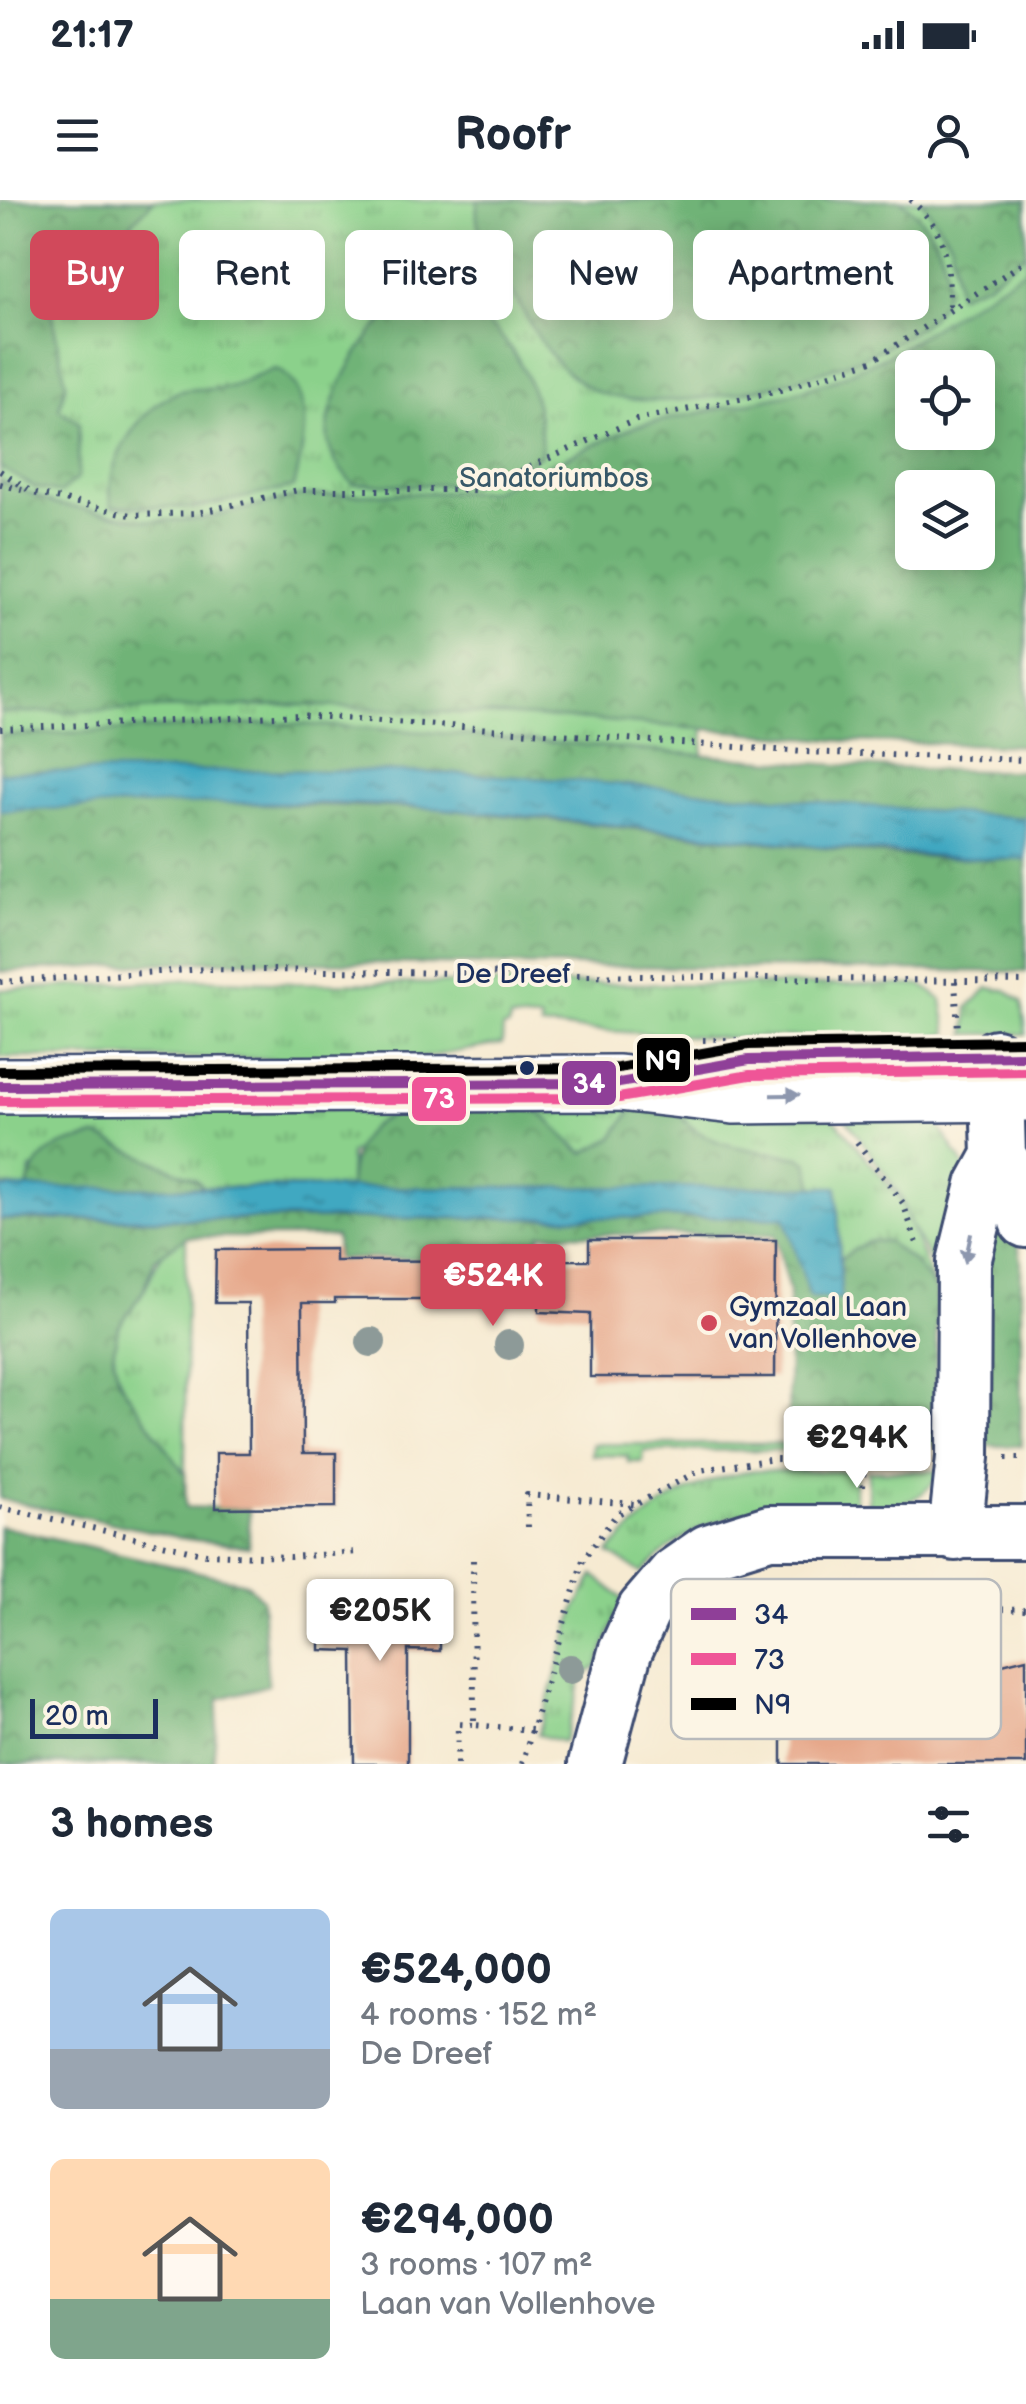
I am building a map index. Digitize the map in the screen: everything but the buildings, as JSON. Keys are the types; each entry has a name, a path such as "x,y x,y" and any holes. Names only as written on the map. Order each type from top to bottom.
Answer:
{"main road":[{"path":"0,1086 618,1083 748,1060 1001,1068"}],"street":[{"path":"952,1556 963,1457 964,1262 982,1185 999,1156 1001,1068"},
{"path":"999,1156 1015,1181 1026,1221"},
{"path":"595,1764 624,1652 644,1610 675,1574 708,1551 769,1532 952,1556 1026,1532"}],"path":[{"path":"910,200 928,214 942,236 949,260 949,312"},
{"path":"0,484 131,515 198,513 298,490 477,490 636,420 774,392 872,361 1026,261"},
{"path":"0,472 33,492"},
{"path":"0,728 299,715 804,752 1026,760"},
{"name":"De Dreef","path":"0,982 206,969 1026,982"},
{"path":"956,981 1001,1068"},
{"path":"832,1040 1001,1068"},
{"path":"848,1132 903,1202 922,1253"},
{"path":"528,1527 528,1495 635,1504"},
{"path":"0,1507 206,1554 290,1557 359,1552"},
{"path":"951,1579 952,1556"},
{"path":"473,1560 474,1725"},
{"path":"1001,1609 1026,1610"},
{"path":"457,1764 458,1724 532,1730"}],"green space":[{"name":"Sanatoriumbos","path":"0,200 1026,200 1026,724 705,711 702,766 0,746"},
{"path":"0,200 154,200 125,230 30,230 30,320 53,320 66,383 59,409 79,423 78,478 60,493 34,487 0,467"},
{"path":"478,200 900,200 929,230 693,230 693,320 927,320 904,337 865,356 767,387 666,401 623,398 578,381 546,349 513,294 513,230 479,230"},
{"path":"921,200 1026,200 1026,253 988,283 958,295 951,243"},
{"path":"929,230 946,270 941,302 931,317"},
{"path":"1026,269 1026,746 844,741 594,720 298,705 0,713 0,481 55,504 151,521 201,519 300,496 491,491 636,426 785,395 836,379 895,351 895,450 995,450 995,350 897,350"},
{"path":"384,320 485,322 518,359 529,382 541,431 541,455 497,476 474,481 353,484 333,457 328,429 347,371"},
{"path":"276,369 289,378 303,405 303,439 294,487 195,508 112,506 110,490 118,456 150,410 178,392 230,387"},
{"path":"273,723 838,765 1026,771 1026,818 324,772 0,773 0,736"},
{"path":"190,802 431,808 901,856 1026,860 1026,972 206,961 0,972 0,811"},
{"path":"198,979 294,983 922,985 942,1000 948,1035 724,1038 541,1027 541,1020 510,1019 509,1027 503,1028 502,1044 409,1060 0,1057 0,990"},
{"path":"988,988 1006,990 1022,1002 1026,1034 966,1034 968,1007"},
{"path":"635,1105 613,1138 584,1153 535,1111"},
{"path":"635,1105 675,1106 684,1120 712,1139 800,1157 808,1163 814,1188 349,1187 361,1140 373,1125 389,1116 430,1108 531,1110 584,1153 613,1138"},
{"path":"675,1106 832,1116 899,1197 937,1292 927,1278 868,1241 840,1259 837,1188 814,1188 808,1163 800,1157 712,1139 684,1120"},
{"path":"427,1107 350,1154 349,1187 203,1187 195,1179 120,1147 31,1169 27,1189 0,1185 0,1108"},
{"path":"932,1115 965,1167 938,1249 937,1272 911,1226 901,1196 844,1116"},
{"path":"97,1136 195,1179 203,1187 27,1189 44,1157 72,1142"},
{"path":"786,1217 841,1298 840,1259 868,1241 887,1241 916,1264 937,1292 935,1446 788,1445 789,1291 775,1235 540,1234 539,1258 337,1259 336,1237 186,1237 155,1259 143,1291 118,1328 113,1355 119,1381 185,1474 186,1507 249,1509 249,1547 186,1539 0,1499 0,1220"},
{"path":"988,1219 1016,1234 1021,1259 1021,1446 975,1446"},
{"path":"186,1237 185,1474 122,1386 114,1346 121,1323 158,1262 167,1249"},
{"path":"592,1444 788,1444 789,1450 644,1451 643,1462 628,1462 628,1456 592,1455"},
{"path":"753,1471 855,1471 855,1508 766,1510 715,1522 666,1550 642,1573 609,1553 639,1522 673,1498 711,1481"},
{"path":"868,1471 941,1471 919,1496 891,1506 868,1508"},
{"path":"0,1526 246,1583 262,1599 268,1685 219,1699 213,1764 0,1764"},
{"path":"594,1575 623,1599 597,1667 583,1675 564,1742 538,1735 575,1610"}],"water":[{"path":"290,770 496,776 1026,818 1026,860 802,845 505,814 377,805 215,803 0,811 0,773"},
{"path":"837,1187 841,1299 810,1297 785,1217 0,1219 0,1188"}],"transit line":[{"name":"N9","path":"0,1071 618,1068 748,1045 1026,1041"},
{"name":"34","path":"0,1086 619,1083 749,1060 1026,1056"},
{"name":"73","path":"0,1101 619,1098 750,1075 1026,1071"}],"place":[{"name":"Gymzaal Laan van Vollenhove","path":"709,1323"}]}
